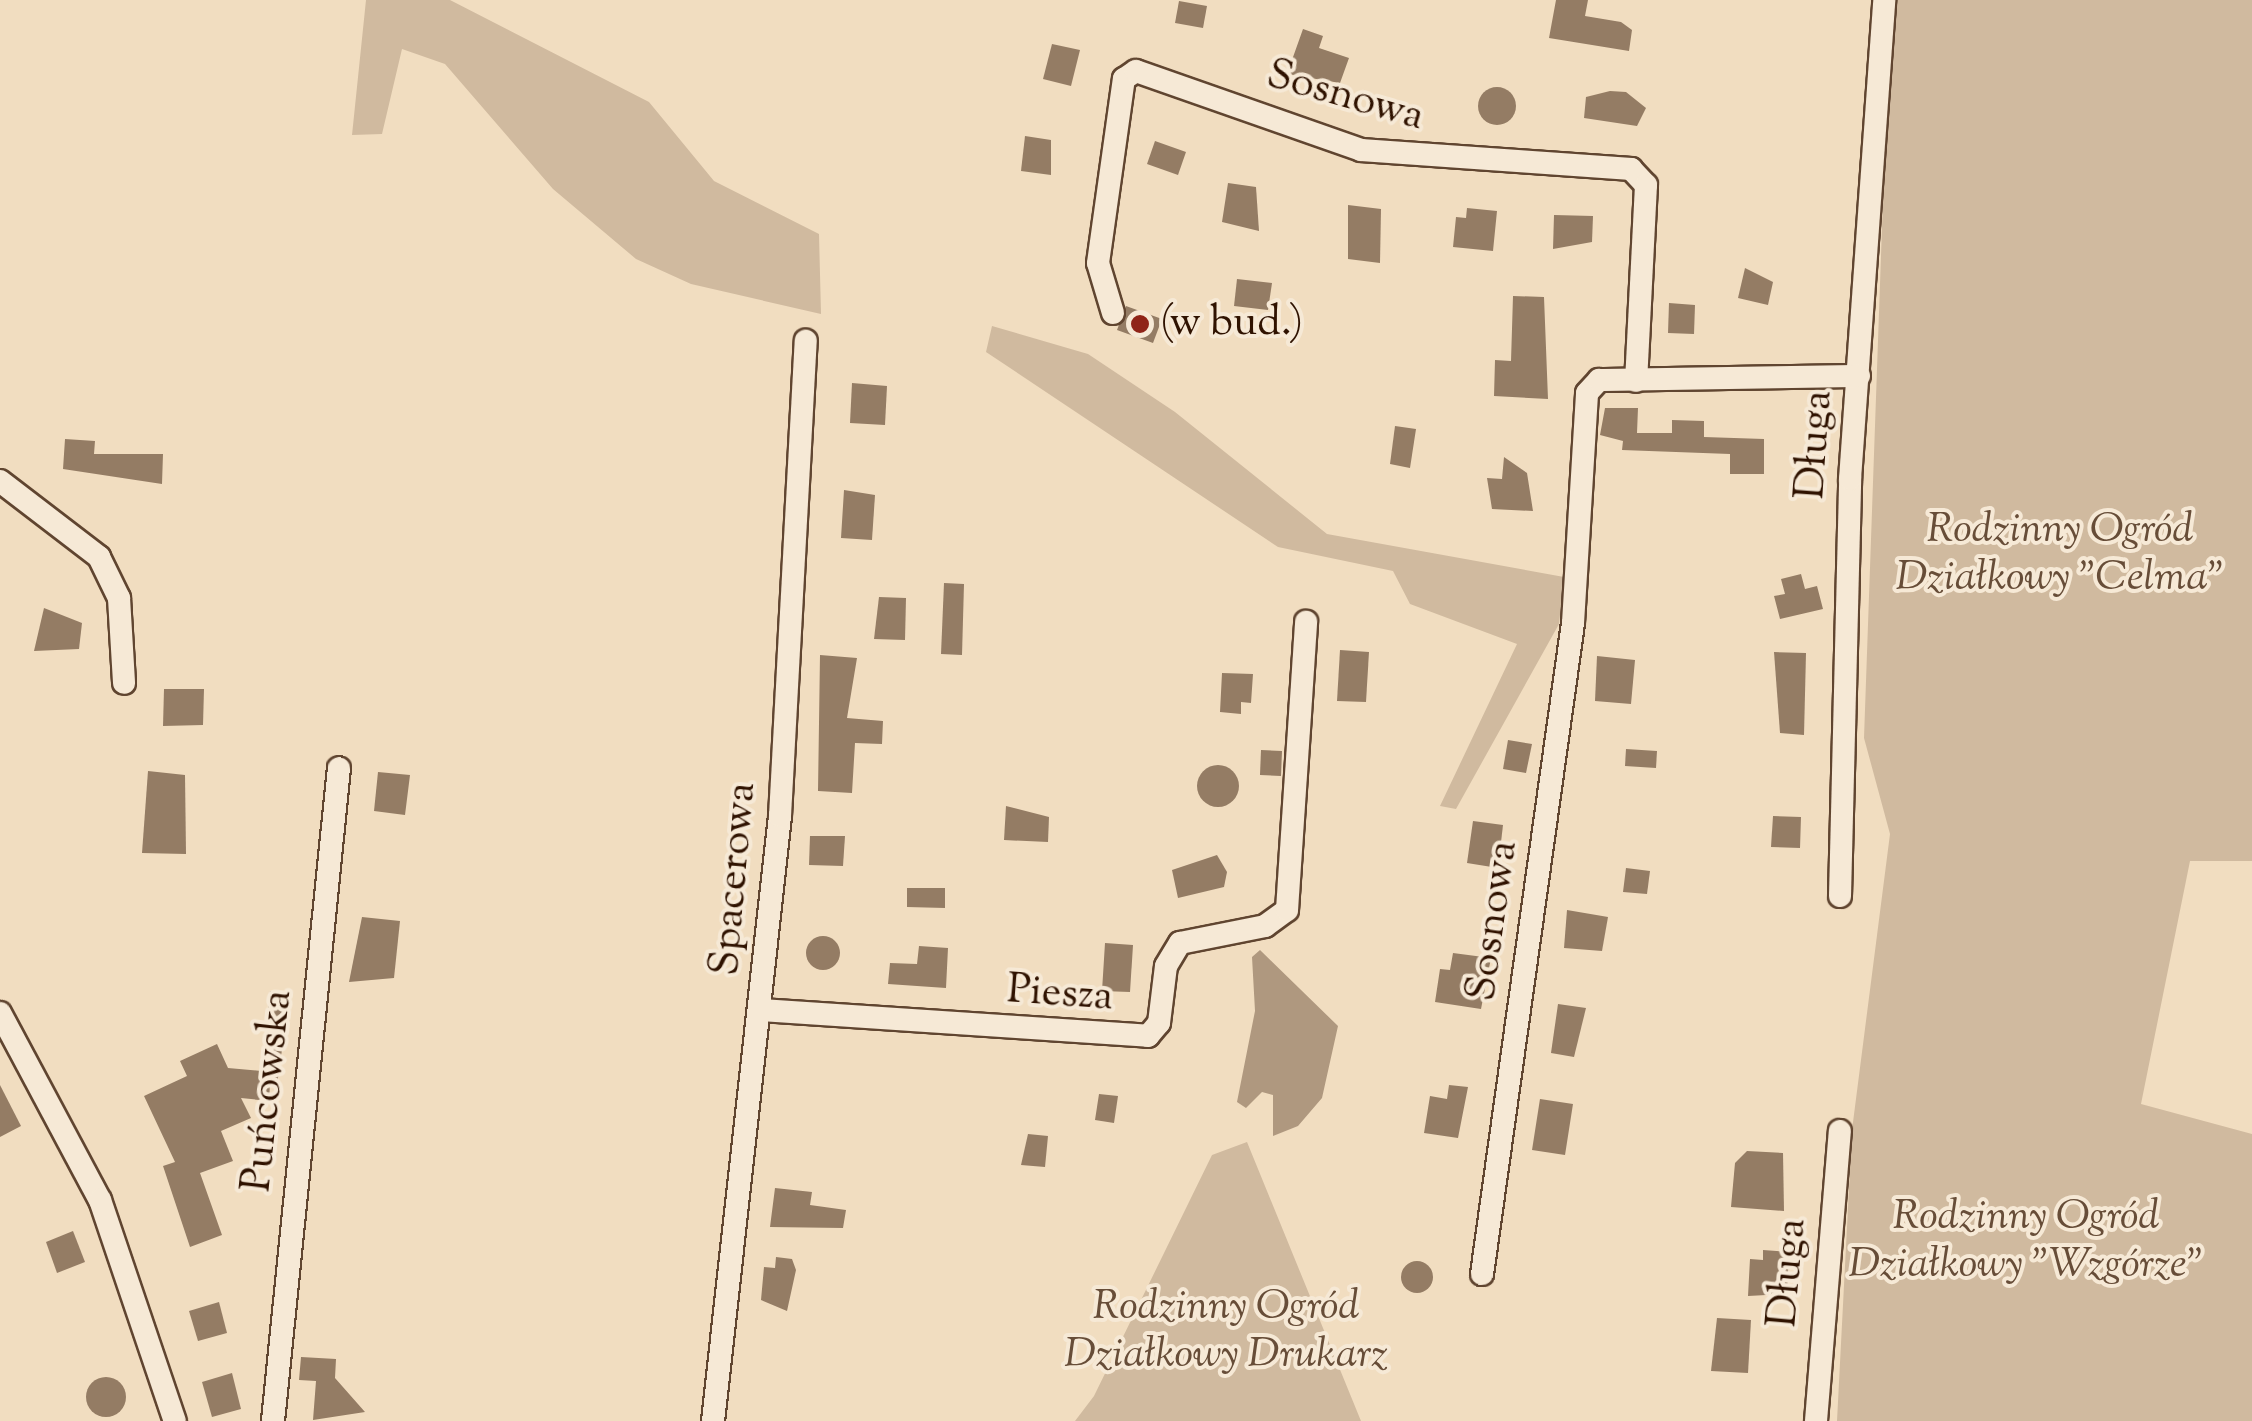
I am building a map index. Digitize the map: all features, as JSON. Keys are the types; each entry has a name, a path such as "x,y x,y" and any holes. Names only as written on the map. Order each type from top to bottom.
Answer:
{"street":[{"name":"Długa","path":"1840,896 1859,376 1884,0"},
{"name":"Sosnowa","path":"1113,313 1098,263 1124,79 1136,72 1361,150 1631,169 1646,185 1636,381"},
{"name":"Spacerowa","path":"714,1421 761,1010 806,341"},
{"name":"Sosnowa","path":"1482,1274 1574,623 1587,392 1599,380 1859,376"},
{"path":"0,481 99,557 120,598 124,683"},
{"name":"Piesza","path":"761,1010 1148,1036 1159,1022 1166,966 1180,943 1266,926 1288,910 1306,622"},
{"name":"Puńcowska","path":"273,1421 339,768"},
{"path":"0,1013 100,1200 175,1421"},
{"name":"Długa","path":"1816,1421 1840,1131"}],"green space":[{"path":"366,0 450,0 649,102 714,181 819,234 821,314 691,284 636,259 553,189 445,64 402,49 382,134 352,135"},
{"path":"1890,0 2252,0 2252,861 2190,861 2141,1104 2252,1134 2252,1421 1837,1421 1852,1130 1890,834 1864,738"},
{"path":"992,326 1088,354 1175,412 1327,534 1564,577 1559,624 1456,809 1440,806 1517,644 1410,604 1393,571 1278,547 986,352"},
{"name":"Rodzinny Ogród Działkowy Drukarz","path":"1247,1142 1361,1421 1075,1421 1094,1396 1212,1155"}],"shaded area":[{"path":"1260,950 1338,1026 1322,1098 1298,1126 1273,1136 1273,1095 1262,1092 1246,1108 1237,1102 1255,1011 1252,957"}],"building":[{"path":"1556,0 1588,0 1585,16 1621,22 1632,30 1629,51 1549,38"},
{"path":"1179,1 1207,6 1203,28 1175,23"},
{"path":"1303,29 1323,36 1319,48 1349,58 1340,83 1287,74"},
{"path":"1052,44 1080,50 1071,86 1043,79"},
{"path":"1497,87 1511,92 1516,106 1511,120 1497,125 1483,120 1478,106 1483,92"},
{"path":"1626,92 1646,108 1637,126 1584,118 1586,97"},
{"path":"1025,136 1051,140 1051,175 1021,171"},
{"path":"1155,141 1186,152 1178,175 1147,164"},
{"path":"1228,183 1256,187 1259,231 1222,222"},
{"path":"1348,205 1381,209 1380,263 1348,259"},
{"path":"1467,208 1497,211 1493,251 1453,247 1456,217 1466,218"},
{"path":"1554,215 1593,216 1592,242 1553,249"},
{"path":"1745,268 1773,282 1768,305 1738,298"},
{"path":"1237,279 1272,283 1268,310 1234,306"},
{"path":"1513,296 1544,297 1548,399 1494,396 1495,360 1511,361"},
{"path":"1669,303 1695,305 1694,334 1668,333"},
{"name":"(w bud.)","path":"1126,306 1162,319 1153,343 1117,330"},
{"path":"852,383 887,386 885,425 850,423"},
{"path":"1605,408 1638,408 1637,433 1672,433 1672,420 1704,421 1704,437 1764,439 1764,474 1730,474 1730,454 1622,450 1623,441 1600,435"},
{"path":"1395,426 1416,429 1410,468 1390,464"},
{"path":"65,439 95,441 94,454 163,454 162,484 63,469"},
{"path":"1504,457 1527,473 1533,511 1492,509 1487,478 1502,479"},
{"path":"844,490 875,495 872,540 841,538"},
{"path":"1801,574 1805,589 1817,586 1823,609 1780,619 1774,596 1785,594 1781,579"},
{"path":"944,583 964,584 962,655 941,654"},
{"path":"879,597 906,598 905,640 874,639"},
{"path":"44,608 82,623 79,649 34,651"},
{"path":"1340,650 1369,652 1366,702 1337,701"},
{"path":"1774,652 1806,653 1804,735 1780,733"},
{"path":"820,655 857,658 847,718 883,721 882,744 855,743 852,793 818,791"},
{"path":"1597,656 1635,660 1631,704 1595,701"},
{"path":"1222,673 1253,674 1251,703 1241,702 1241,714 1220,712"},
{"path":"164,689 204,689 203,725 163,726"},
{"path":"1508,740 1532,744 1526,773 1503,769"},
{"path":"1626,749 1657,751 1656,768 1625,766"},
{"path":"1261,750 1282,751 1281,776 1260,775"},
{"path":"1218,765 1233,771 1239,786 1233,801 1218,807 1203,801 1197,786 1203,771"},
{"path":"148,771 185,775 186,854 142,853"},
{"path":"378,772 410,775 405,815 374,811"},
{"path":"1006,806 1049,817 1048,842 1004,840"},
{"path":"1773,816 1801,817 1800,848 1771,847"},
{"path":"1473,821 1503,825 1498,868 1467,863"},
{"path":"810,836 845,836 843,866 809,865"},
{"path":"1217,855 1227,872 1224,887 1178,898 1172,870"},
{"path":"1626,868 1650,871 1647,894 1623,892"},
{"path":"907,888 945,888 945,908 907,907"},
{"path":"1567,910 1608,917 1602,951 1564,948"},
{"path":"362,917 400,921 394,978 349,982"},
{"path":"823,936 835,941 840,953 835,965 823,970 811,965 806,953 811,941"},
{"path":"1105,943 1133,945 1130,992 1102,991"},
{"path":"919,946 948,948 946,988 888,984 890,963 917,964"},
{"path":"1453,953 1491,958 1481,1009 1435,1002 1440,969 1450,970"},
{"path":"270,991 290,993 277,1085 270,1084 269,1101 241,1098 251,1118 221,1131 233,1161 200,1173 222,1235 190,1247 163,1166 175,1162 144,1096 187,1076 180,1061 217,1044 228,1068 261,1071"},
{"path":"1558,1004 1586,1008 1574,1057 1551,1053"},
{"path":"0,1085 21,1126 0,1137"},
{"path":"1449,1085 1468,1087 1458,1138 1424,1133 1430,1096 1447,1099"},
{"path":"1099,1094 1118,1096 1114,1123 1095,1120"},
{"path":"1540,1099 1573,1104 1565,1155 1532,1150"},
{"path":"1028,1134 1048,1136 1045,1167 1021,1165"},
{"path":"1747,1151 1783,1153 1784,1211 1731,1207 1735,1163"},
{"path":"775,1188 812,1192 810,1205 846,1210 843,1228 770,1227"},
{"path":"73,1231 85,1262 57,1273 46,1242"},
{"path":"1763,1250 1789,1252 1787,1294 1748,1296 1750,1259 1763,1260"},
{"path":"776,1257 792,1259 796,1270 787,1311 761,1300 764,1267 775,1268"},
{"path":"1417,1261 1428,1266 1433,1277 1428,1288 1417,1293 1406,1288 1401,1277 1406,1266"},
{"path":"219,1302 227,1333 198,1341 189,1311"},
{"path":"1717,1318 1751,1320 1748,1373 1711,1371"},
{"path":"301,1357 336,1359 335,1378 365,1412 313,1420 316,1381 299,1380"},
{"path":"232,1373 241,1409 212,1417 202,1382"},
{"path":"106,1377 120,1383 126,1397 120,1411 106,1417 92,1411 86,1397 92,1383"}],"place":[{"name":"(w bud.)","path":"1140,324"}],"park label":[{"name":"Rodzinny Ogród Działkowy \"Celma\"","path":"2060,555"},
{"name":"Rodzinny Ogród Działkowy \"Wzgórze\"","path":"2026,1242"}]}
